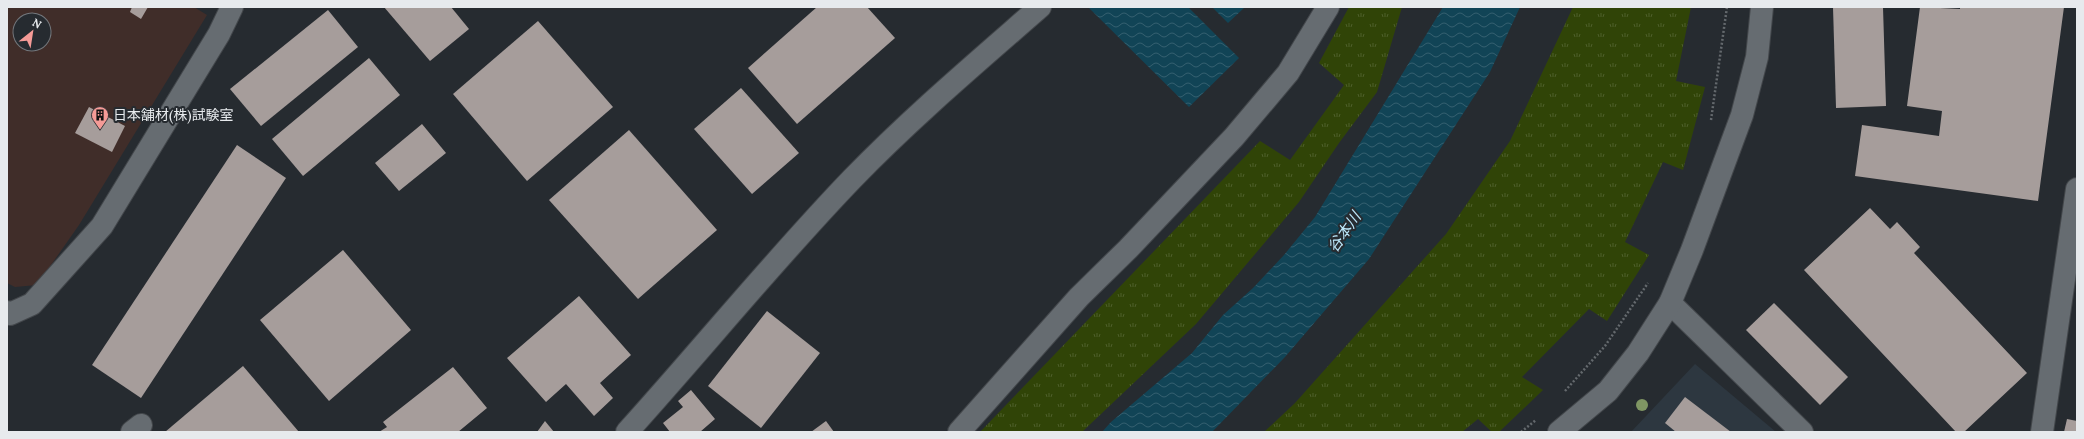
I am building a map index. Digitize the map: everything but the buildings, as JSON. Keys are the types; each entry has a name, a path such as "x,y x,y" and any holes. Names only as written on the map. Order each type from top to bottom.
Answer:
{"street":[{"path":"8,316 32,304 102,226 219,34 232,7"},
{"path":"627,432 764,275 853,178 953,83 1040,7"},
{"path":"959,432 1079,296 1128,249 1234,137 1288,73 1328,7"},
{"path":"1559,432 1608,391 1638,353 1670,303 1692,250 1742,114 1757,56 1762,7"},
{"path":"2042,432 2077,189"},
{"path":"1670,303 1802,432"}],"path":[{"path":"1710,126 1727,7"},
{"path":"1561,395 1606,346 1648,282"},
{"path":"1521,432 1541,416"}],"shaded area":[{"path":"7,7 194,7 207,15 79,225 37,285 15,287 7,283"},
{"path":"1695,364 1776,432 1631,432"}],"green space":[{"path":"1349,7 1402,7 1377,92 1339,143 1299,202 1196,324 1082,432 980,432 1260,141 1290,160 1344,85 1319,63"},
{"path":"1573,7 1691,7 1676,81 1705,87 1683,170 1663,162 1625,242 1649,255 1607,321 1589,309 1522,377 1543,390 1499,432 1492,432 1478,419 1462,432 1264,432 1295,403 1446,234 1510,141"}],"water":[{"path":"1088,7 1188,7 1239,58 1189,107"},
{"path":"1212,7 1245,7 1228,23"},
{"name":"谷本川","path":"1443,7 1520,7 1490,72 1369,259 1285,357 1212,432 1102,432 1111,422 1192,353 1223,315 1253,288 1284,255 1315,217"}],"place":[{"name":"日本舗材(株)試験室","path":"100,130"}]}
